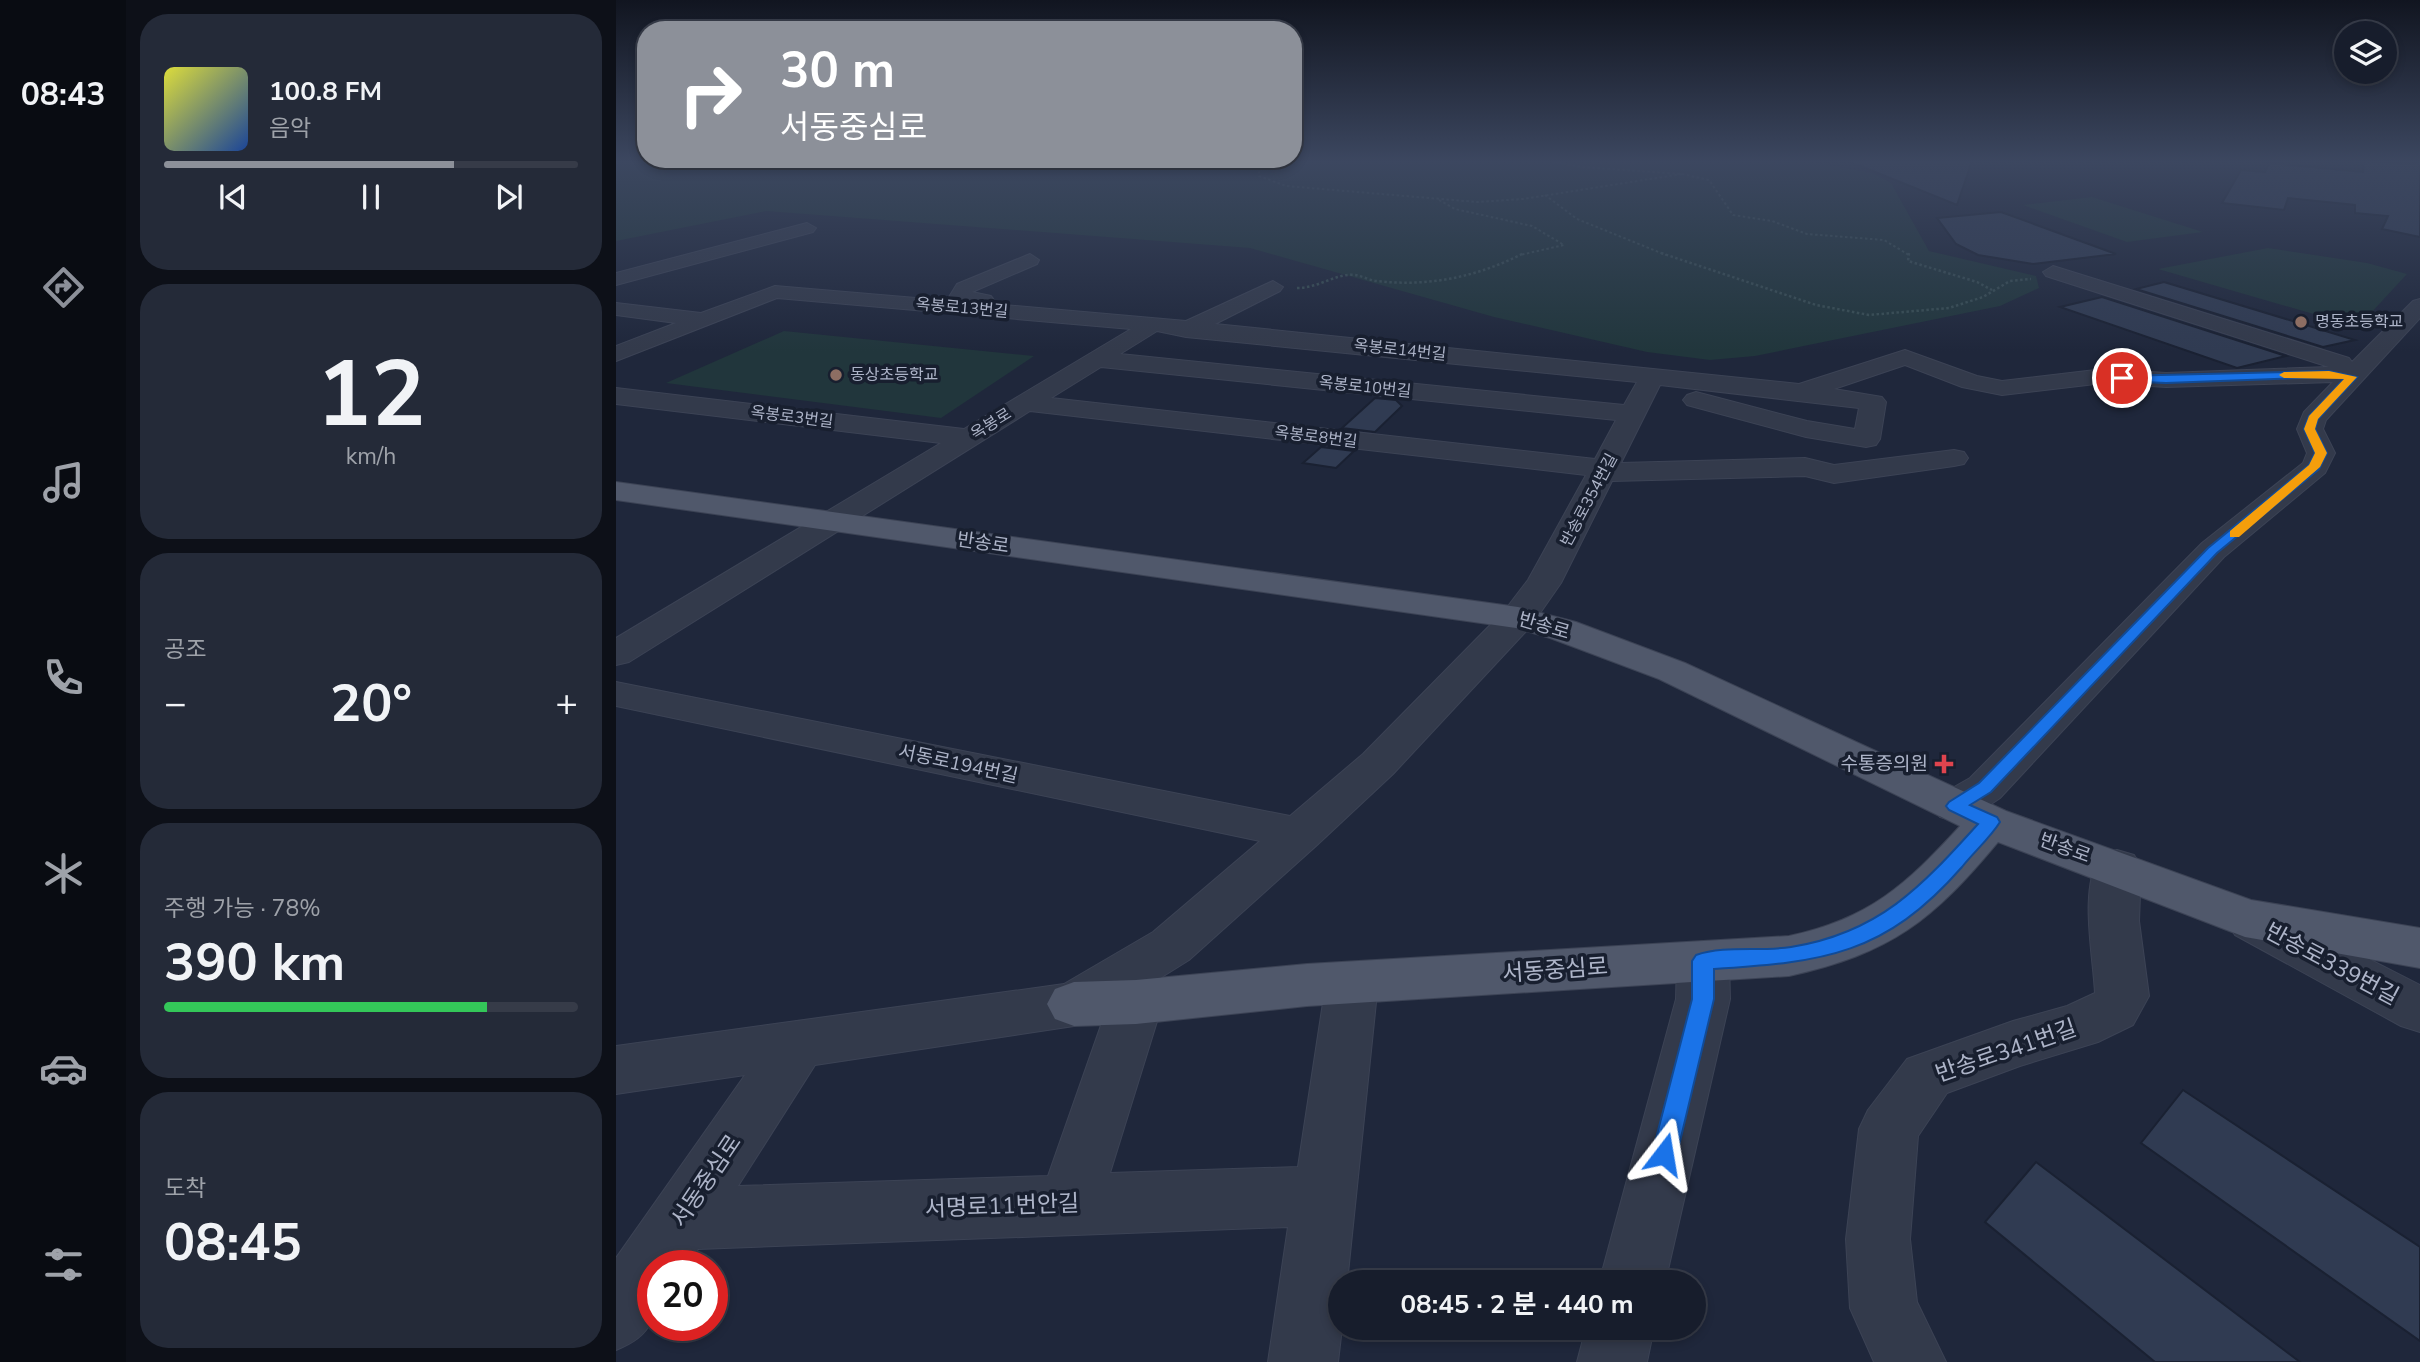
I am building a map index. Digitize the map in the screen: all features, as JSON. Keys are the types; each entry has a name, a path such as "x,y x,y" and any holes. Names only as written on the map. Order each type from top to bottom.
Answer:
{"main road":[{"name":"반송로","path":"616,491 1517,618 1563,630 1672,671 1973,814 2245,918 2420,948"},
{"name":"서동중심로","path":"1074,1004 1136,1002 1352,983 1789,956 1835,946 1869,934 1931,888 1973,814"}],"street":[{"path":"616,279 807,228"},
{"path":"1030,260 964,288 959,297 1109,313 1102,320"},
{"path":"2053,272 2356,373"},
{"path":"1186,330 1273,287"},
{"name":"옥봉로13번길","path":"703,320 775,292 1102,320 1149,327"},
{"path":"1973,814 1985,788 2213,550 2315,467 2321,453 2310,429 2313,418 2420,305"},
{"path":"616,309 703,320"},
{"path":"620,350 703,320"},
{"name":"옥봉로14번길","path":"1149,327 1644,394"},
{"name":"옥봉로","path":"616,654 1149,327"},
{"path":"1801,392 1905,357 1971,382 2002,388 2104,376 2166,380 2356,373"},
{"name":"옥봉로10번길","path":"1096,359 1644,394"},
{"path":"1801,392 1874,402 1866,439 1806,429 1644,394 1801,392"},
{"name":"반송로354번길","path":"1517,618 1544,583 1644,394"},
{"name":"옥봉로3번길","path":"616,396 969,438"},
{"name":"옥봉로8번길","path":"1026,403 1606,469 1612,472 1805,467 1834,474 1954,458"},
{"name":"서동중심로","path":"616,1070 1074,1004 1171,946 1301,834 1378,764 1517,618"},
{"name":"서동로194번길","path":"616,694 1301,834"},
{"name":"반송로341번길","path":"1911,1362 1884,1308 1878,1239 1889,1129 1927,1076 2013,1044 2079,1026 2114,1009 2122,996 2114,921 2117,867"},
{"name":"반송로339번길","path":"2245,918 2420,1010"},
{"path":"1635,1270 1703,999 1703,961"},
{"path":"1303,1362 1352,983"},
{"path":"1070,1203 1136,1002"},
{"name":"서동중심로","path":"616,1316 797,1046"},
{"name":"서명로11번안길","path":"681,1219 1323,1196"},
{"path":"1612,1362 1617,1340"}],"path":[{"path":"1273,287 1315,288 1332,279 1353,275 1374,281 1434,282 1476,273 1528,251 1564,245 1525,225"},
{"path":"1590,225 1638,247 1816,307 1868,315 1950,307 1976,300 2004,281 2074,279"},
{"path":"1782,225 1807,234 1850,235 1884,240 1909,253 1908,261 1977,282 1992,290"}],"green space":[{"path":"616,225 698,225 616,241"},
{"path":"943,225 1914,225 1929,251 2036,276 2039,288 2000,306 1755,356 1710,360 1647,352 1494,317 1250,248"},
{"path":"2078,225 2179,225 2203,232 2127,242"},
{"path":"2268,248 2367,263 2407,274 2358,327 2158,269"},
{"path":"784,331 1034,356 941,418 666,383"}],"building":[{"path":"1942,225 2035,225 2116,254 2033,264 1978,255 1956,244"},
{"path":"2384,225 2420,225 2420,237 2382,229"},
{"path":"2164,282 2355,340 2323,347 2136,289"},
{"path":"2102,297 2286,356 2237,368 2060,307"},
{"path":"1375,398 1396,400 1402,406 1375,432 1342,428"},
{"path":"1321,447 1354,451 1336,468 1303,463"},
{"path":"2183,1090 2420,1247 2420,1341 2141,1143"},
{"path":"2036,1162 2300,1362 2155,1362 1985,1222"}],"slow traffic":[{"path":"2235,534 2315,467 2321,453 2310,429 2313,418 2352,377 2329,374 2284,375"}],"place":[{"name":"명동초등학교","path":"2301,322"},
{"name":"동상초등학교","path":"836,375"},
{"name":"수통증의원","path":"1944,764"}],"route":[{"path":"1664,1154 1703,999 1703,961 1789,956 1835,946 1869,934 1931,888 1990,822 1956,806 1985,788 2213,550 2315,467 2321,453 2310,429 2313,418 2352,377 2291,374 2205,376 2166,380 2122,378"}]}
